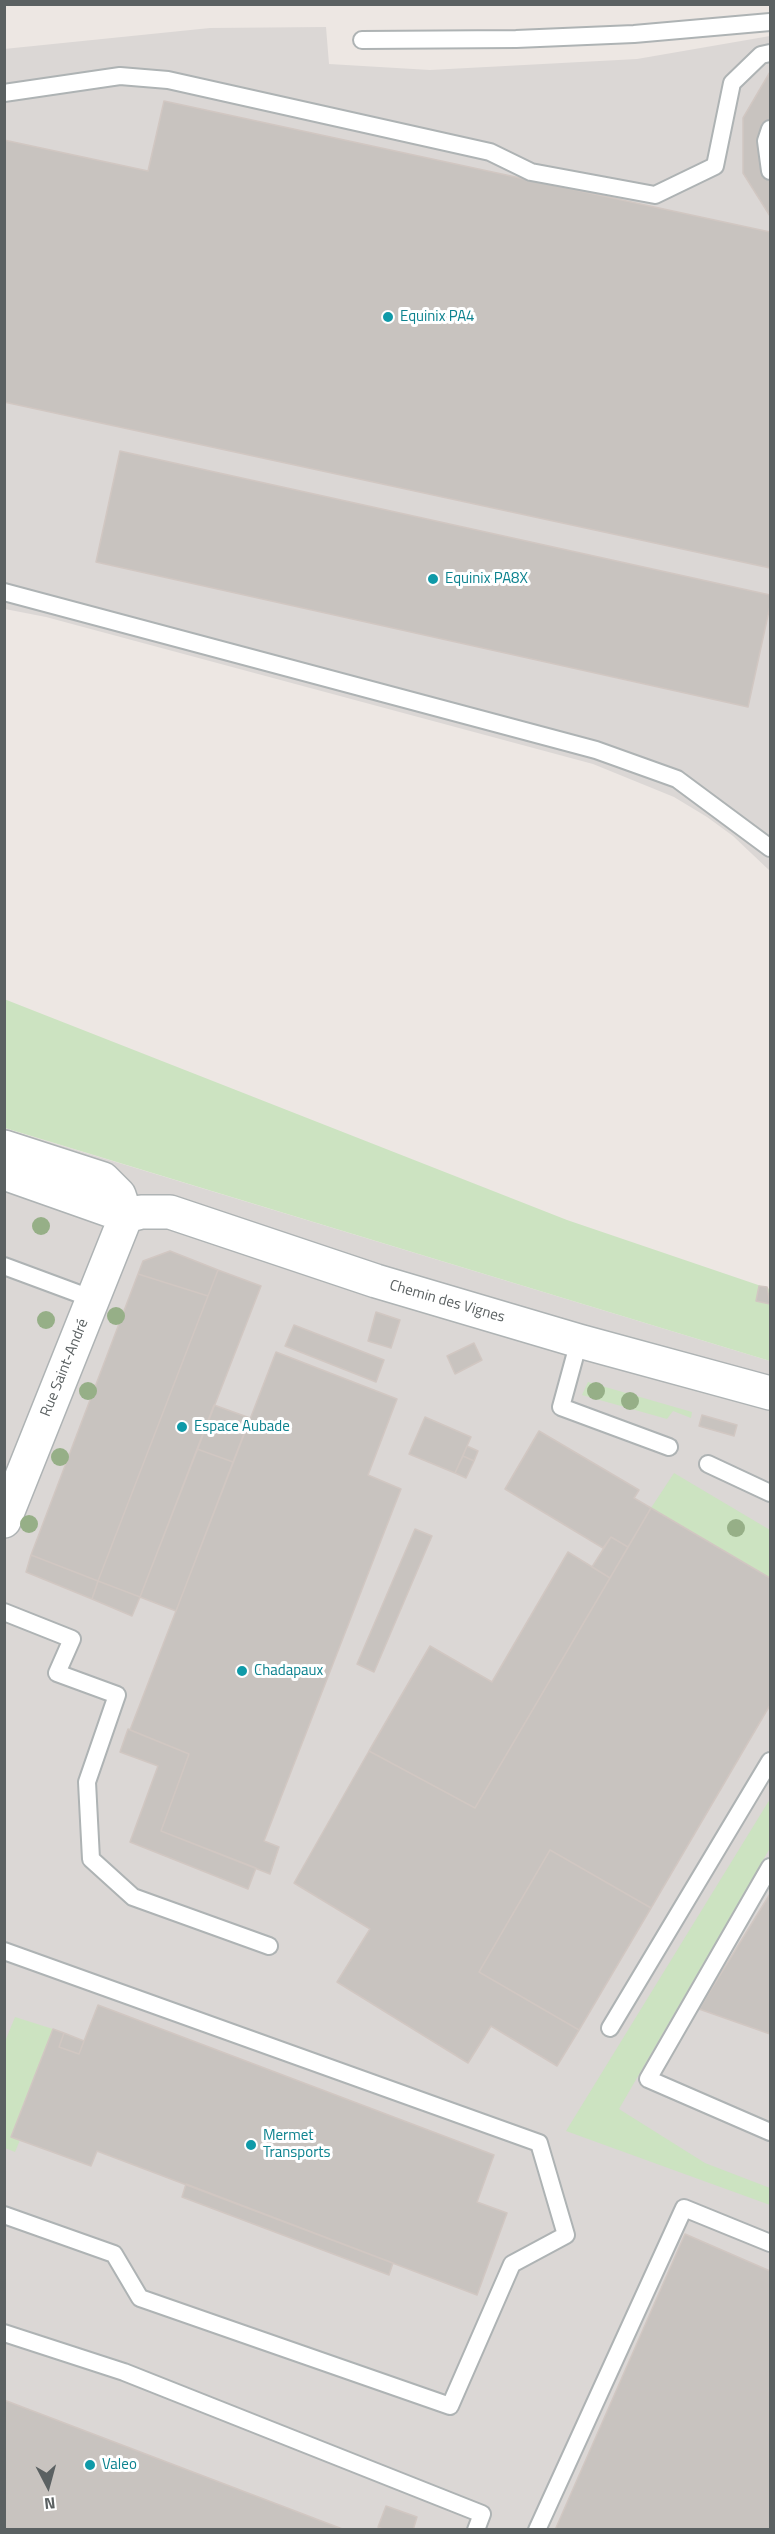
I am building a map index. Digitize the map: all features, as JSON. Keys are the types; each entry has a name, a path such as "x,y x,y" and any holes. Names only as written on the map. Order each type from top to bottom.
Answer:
{"street":[{"path":"4,1147 103,1179 119,1195 126,1216"},
{"name":"Chemin des Vignes","path":"4,1173 126,1216 170,1212 376,1281 579,1341 771,1393"},
{"name":"Rue Saint-André","path":"4,1521 126,1216"}],"lane":[{"path":"362,40 516,39 634,34 771,22"},
{"path":"4,93 120,76 168,80 490,152 531,172 655,195 715,166 732,83 761,55 771,53"},
{"path":"771,129 766,141 771,171"},
{"path":"4,592 596,750 677,779 764,846 771,848"},
{"path":"4,1266 93,1299"},
{"path":"579,1341 561,1407 669,1447"},
{"path":"708,1464 771,1493"},
{"path":"4,1612 72,1639 57,1673 117,1695 87,1782 91,1859 132,1897 269,1946"},
{"path":"610,2028 771,1761"},
{"path":"771,1867 648,2079 771,2132"},
{"path":"4,1951 539,2143 566,2235 512,2264 450,2406 140,2298 114,2254 4,2214"},
{"path":"537,2529 684,2208 771,2243"},
{"path":"4,2333 124,2372 482,2514 476,2529"}],"shaded area":[{"path":"326,27 329,64 430,70 637,59 770,36 770,871 733,836 674,797 593,764 46,617 5,609 4,49 210,28"},
{"path":"4,1128 770,1361 770,2529 5,2529"}],"green space":[{"path":"4,999 567,1220 770,1289 770,1361 5,1128"},
{"path":"588,1382 692,1412 691,1418 673,1411 667,1419 582,1395"},
{"path":"674,1473 770,1530 770,1578 651,1508"},
{"path":"770,1799 770,1848 619,2109 705,2163 770,2188 770,2205 566,2131"},
{"path":"15,2017 53,2029 11,2136 20,2140 15,2152 5,2148 4,2044"}],"building":[{"path":"770,72 770,216 743,173 743,118"},
{"name":"Equinix PA4","path":"164,101 770,232 770,568 4,402 4,140 148,171"},
{"name":"Equinix PA8X","path":"120,451 770,595 770,606 748,707 96,562"},
{"path":"170,1251 218,1270 208,1296 138,1274 143,1261"},
{"name":"Espace Aubade","path":"218,1270 261,1286 140,1597 98,1581"},
{"path":"138,1274 208,1296 98,1581 31,1555"},
{"path":"759,1286 767,1287 770,1304 756,1301"},
{"path":"376,1312 400,1320 391,1348 368,1341"},
{"path":"294,1325 384,1360 376,1382 285,1346"},
{"path":"474,1343 482,1360 455,1374 447,1356"},
{"name":"Chadapaux","path":"276,1352 397,1399 368,1475 401,1489 264,1841 279,1847 270,1874 161,1831 189,1754 130,1730"},
{"path":"214,1405 250,1418 233,1462 197,1449"},
{"path":"702,1415 737,1425 734,1436 699,1426"},
{"path":"425,1417 471,1437 455,1473 409,1454"},
{"path":"539,1431 639,1490 634,1498 651,1508 628,1547 611,1537 603,1548 505,1489"},
{"path":"467,1446 478,1451 474,1461 463,1456"},
{"name":"Espace Aubade","path":"197,1449 233,1462 176,1611 140,1597"},
{"path":"463,1456 474,1461 466,1478 455,1473"},
{"path":"651,1508 770,1578 770,1705 651,1908 550,1850 479,1972 579,2030 557,2066 491,2026 468,2063 337,1982 370,1929 294,1883 369,1751 475,1808"},
{"path":"415,1529 432,1536 374,1672 357,1664"},
{"path":"611,1537 628,1547 610,1578 592,1567"},
{"path":"568,1552 610,1578 475,1808 369,1751 430,1646 492,1682"},
{"path":"31,1555 98,1581 92,1599 26,1572"},
{"path":"98,1581 140,1597 132,1616 92,1599"},
{"path":"128,1729 189,1754 161,1831 256,1868 248,1889 130,1842 158,1766 120,1752"},
{"path":"550,1850 651,1908 579,2030 479,1972"},
{"path":"770,1894 770,2034 699,2009"},
{"name":"Mermet Transports","path":"98,2005 494,2155 477,2202 507,2213 477,2295 97,2151 91,2166 11,2137 53,2029 64,2033 59,2047 79,2054"},
{"path":"64,2033 84,2041 79,2054 59,2047"},
{"path":"186,2184 393,2263 389,2275 182,2197"},
{"path":"685,2234 770,2271 770,2530 555,2530"},
{"name":"Valeo","path":"4,2400 345,2530 4,2530"},
{"path":"386,2506 417,2517 413,2530 385,2530 378,2527"}],"place":[{"name":"Equinix PA4","path":"388,317"},
{"name":"Equinix PA8X","path":"433,579"},
{"name":"Espace Aubade","path":"182,1427"},
{"name":"Chadapaux","path":"242,1671"},
{"name":"Mermet Transports","path":"251,2145"},
{"name":"Valeo","path":"90,2465"}]}
